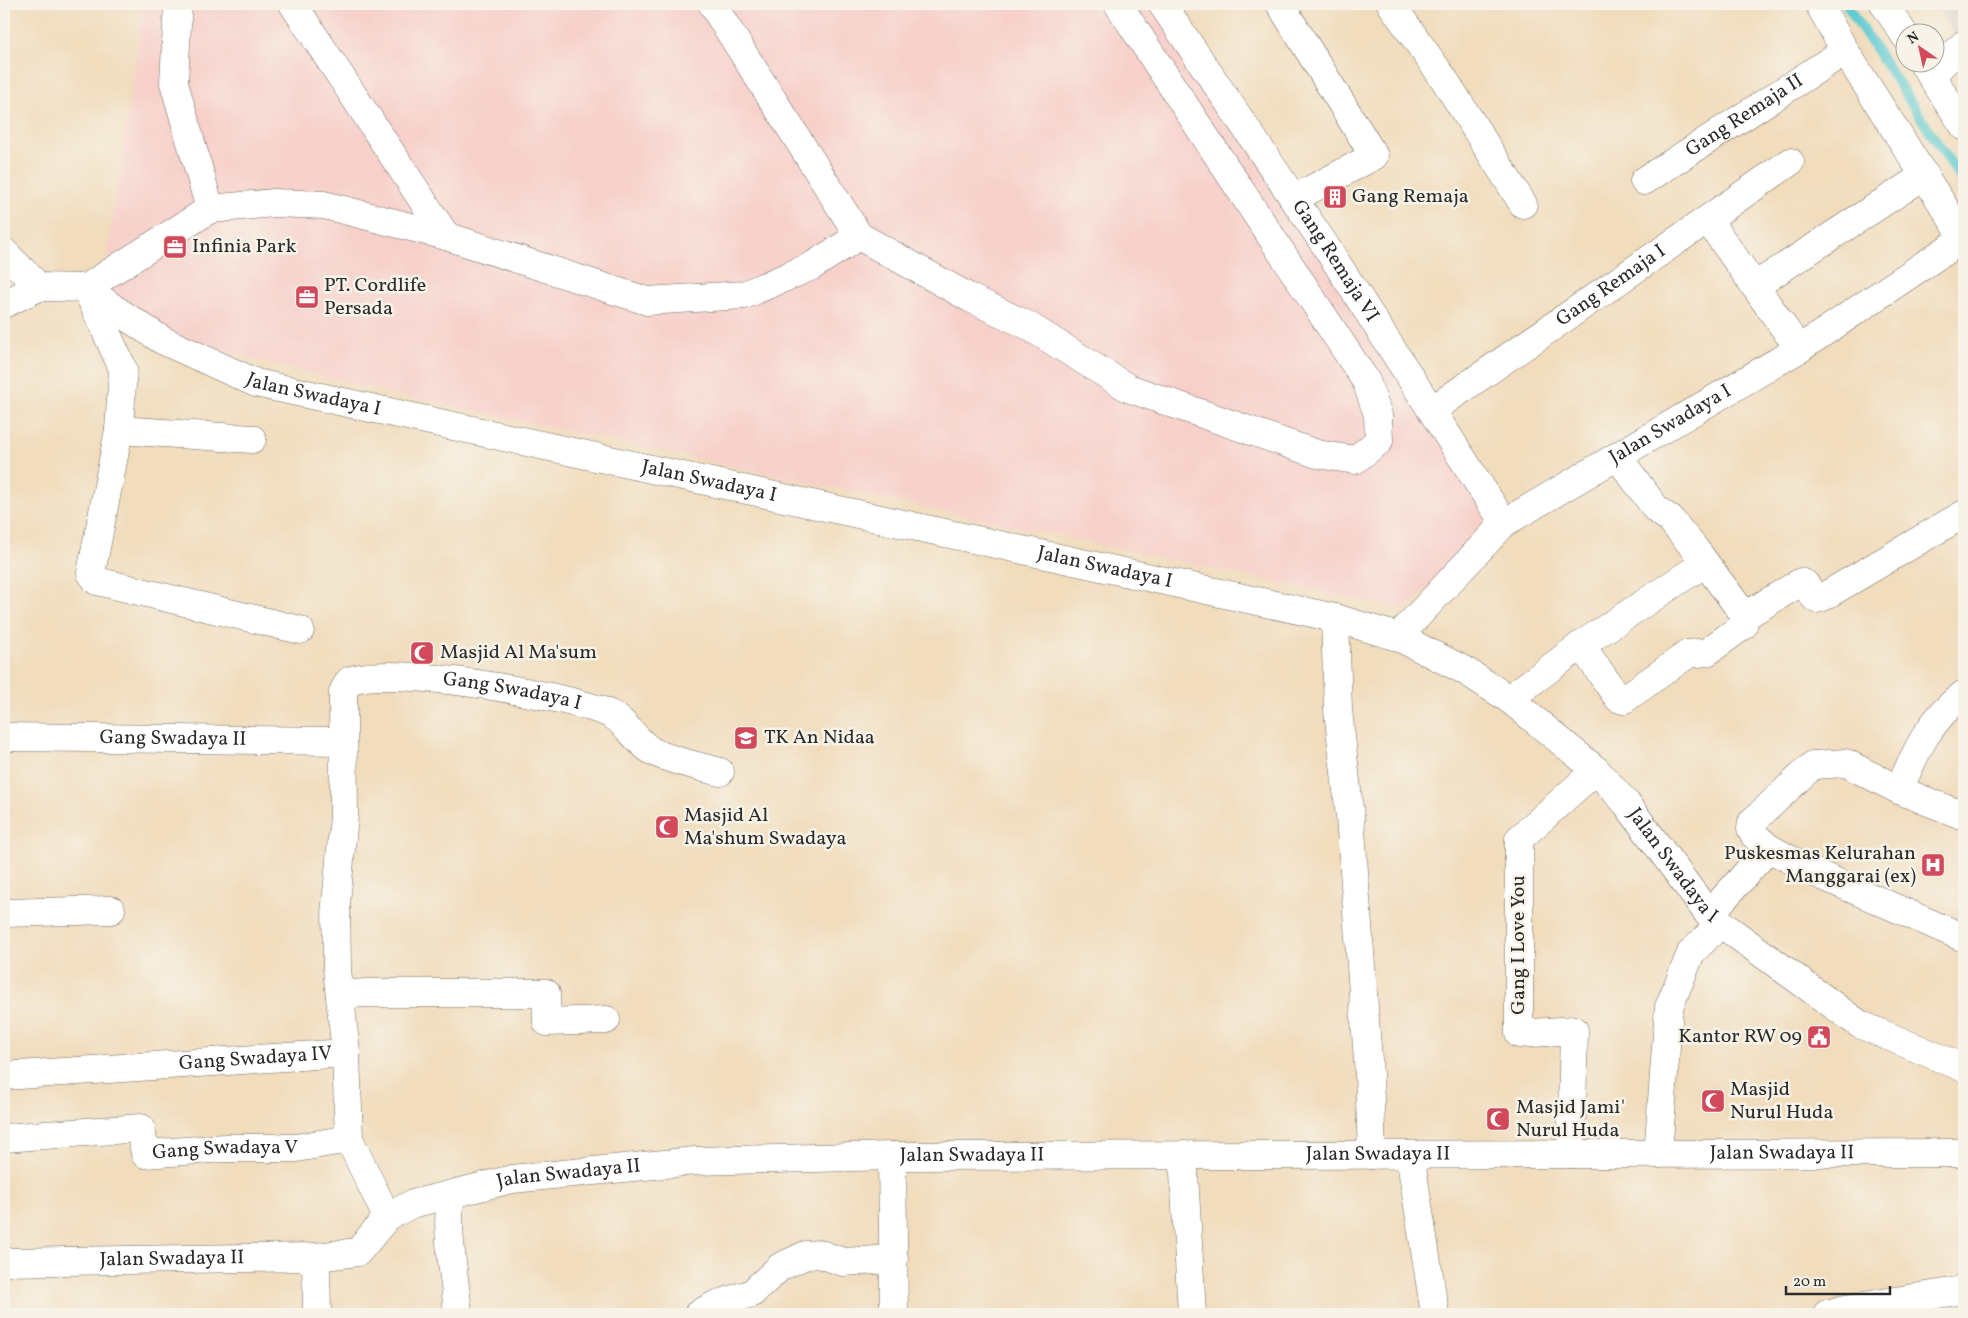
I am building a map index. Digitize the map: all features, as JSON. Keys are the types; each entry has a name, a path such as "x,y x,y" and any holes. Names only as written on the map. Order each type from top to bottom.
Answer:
{"street":[{"path":"178,4 174,83 210,209"},
{"path":"293,4 446,236"},
{"path":"712,4 859,236 970,298 1027,325 1128,388 1316,454 1355,460 1379,441 1378,415 1366,381 1118,4"},
{"path":"1280,4 1374,156 1293,198"},
{"path":"1391,4 1444,79 1523,204"},
{"path":"1818,4 1845,51 1964,238"},
{"path":"1884,4 1896,22"},
{"name":"Gang Remaja VI","path":"1172,7 1293,198 1504,523"},
{"path":"1946,56 1964,44"},
{"name":"Gang Remaja II","path":"1644,181 1845,51"},
{"path":"1928,72 1964,126"},
{"name":"Gang Remaja I","path":"1432,410 1790,162"},
{"path":"1755,286 1925,175"},
{"path":"4,304 39,287 86,288 210,209 274,204 324,205 446,236 647,302 744,296 812,266 859,236"},
{"path":"1708,220 1799,350"},
{"name":"Jalan Swadaya I","path":"1398,637 1504,523 1618,457 1675,420 1799,350 1964,238"},
{"path":"4,252 39,287"},
{"path":"86,288 123,369 119,430 91,573 97,581 300,630"},
{"name":"Jalan Swadaya I","path":"86,288 162,340 256,383 1335,618 1398,637 1464,670 1509,699 1596,770 1626,803 1715,919 1777,967 1859,1024 1964,1068"},
{"path":"119,430 252,439"},
{"path":"1618,457 1657,510 1680,530 1745,616"},
{"path":"1581,645 1618,698 1623,700 1688,654 1707,652 1715,648 1743,626 1745,616 1801,582 1806,584 1813,597 1816,599 1823,597 1964,514"},
{"path":"1509,699 1581,645 1704,563"},
{"path":"1335,618 1338,710 1350,817 1369,1064 1372,1155"},
{"name":"Gang Swadaya I","path":"342,741 343,692 349,681 360,676 419,678 524,691 610,714 627,726 638,741 652,752 720,772"},
{"path":"1899,790 1925,735 1939,716 1964,694"},
{"name":"Gang Swadaya II","path":"4,737 342,741"},
{"name":"Gang Swadaya IV","path":"4,1076 346,1053 337,969 336,904 344,816 342,741"},
{"path":"1964,816 1899,790 1846,763 1813,765 1752,822 1751,829 1754,835 1769,848 1811,871 1964,938"},
{"name":"Gang I Love You","path":"1571,1154 1574,1030 1519,1034 1519,839 1596,770"},
{"path":"1658,1154 1669,1007 1691,953 1769,848"},
{"path":"4,912 111,910"},
{"path":"340,995 366,993 546,993 547,1022 606,1020"},
{"path":"346,1053 349,1139 387,1217"},
{"name":"Gang Swadaya V","path":"4,1138 141,1128 145,1154 225,1148 296,1148 349,1139"},
{"name":"Jalan Swadaya II","path":"4,1262 316,1257 358,1252 387,1217 412,1204 512,1179 610,1167 695,1161 892,1156 1964,1153"},
{"path":"1410,1154 1434,1314"},
{"path":"1183,1155 1192,1314"},
{"path":"892,1156 894,1314"},
{"path":"451,1195 448,1219 449,1239 458,1314"},
{"path":"698,1314 715,1305 752,1293 780,1267 806,1256 820,1254 843,1262 894,1259"},
{"path":"316,1257 317,1314"},
{"path":"1839,1312 1964,1290"}],"shaded area":[{"path":"144,4 1154,4 1495,519 1406,610 395,394 97,321"},
{"path":"1934,4 1964,4 1964,49"}],"waterway":[{"path":"1846,4 1964,183"}],"place":[{"name":"Gang Remaja","path":"1335,197"},
{"name":"Infinia Park","path":"175,247"},
{"name":"PT. Cordlife Persada","path":"307,297"},
{"name":"Masjid Al Ma'sum","path":"422,653"},
{"name":"TK An Nidaa","path":"746,738"},
{"name":"Masjid Al Ma'shum Swadaya","path":"667,827"},
{"name":"Puskesmas Kelurahan Manggarai (ex)","path":"1933,865"},
{"name":"Kantor RW 09","path":"1819,1037"},
{"name":"Masjid Nurul Huda","path":"1713,1101"},
{"name":"Masjid Jami' Nurul Huda","path":"1498,1119"}]}
